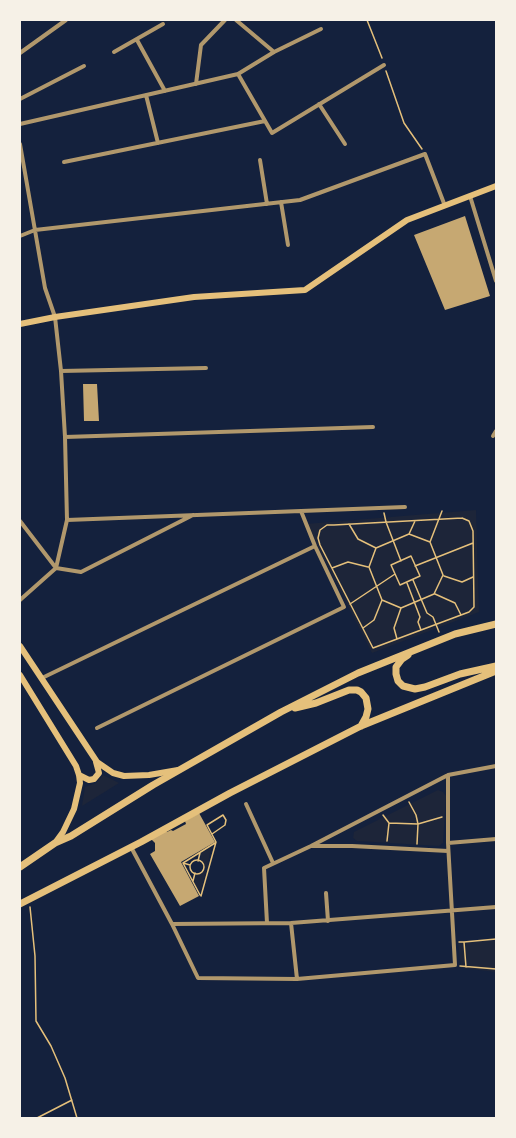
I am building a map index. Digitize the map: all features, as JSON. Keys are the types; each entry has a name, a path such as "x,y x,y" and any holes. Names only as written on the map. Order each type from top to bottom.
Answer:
{"main road":[{"path":"20,324 55,317 194,297 305,290 407,220 496,186"},
{"path":"20,867 55,843 71,836 153,785 281,712 358,673 455,634 496,624"},
{"path":"20,646 96,760 99,770 97,777 89,780 79,775"},
{"path":"424,646 402,659 396,667 398,681 403,686 415,689 425,687 460,674 496,666"},
{"path":"20,904 131,847 230,793 361,726 496,671"},
{"path":"20,675 76,766 79,775 80,783 74,810 63,832 55,843"},
{"path":"281,712 316,703 349,690 357,690 366,698 368,709 361,726"},
{"path":"96,760 113,773 124,776 149,775 181,769"}],"street":[{"path":"20,53 66,20"},
{"path":"196,84 201,45 225,20"},
{"path":"236,20 274,52"},
{"path":"114,52 163,24"},
{"path":"20,124 238,74 274,52 321,29"},
{"path":"137,40 165,91"},
{"path":"238,74 272,133 384,65"},
{"path":"20,99 84,66"},
{"path":"146,95 158,143"},
{"path":"319,104 345,144"},
{"path":"64,162 265,121"},
{"path":"20,144 45,288 55,317 61,370 65,437 67,520 56,568 20,600"},
{"path":"20,236 35,230 300,200 425,154 445,206"},
{"path":"260,160 267,204"},
{"path":"470,196 496,281"},
{"path":"281,202 288,246"},
{"path":"61,370 206,368"},
{"path":"65,437 373,427"},
{"path":"494,436 496,431"},
{"path":"67,520 405,507"},
{"path":"97,728 344,608 315,546 301,511"},
{"path":"20,521 56,568 81,572 194,515"},
{"path":"42,678 315,546"},
{"path":"267,923 264,868 311,846 448,775 496,766"},
{"path":"131,847 172,924 198,978 297,979 455,965 448,851 448,775"},
{"path":"246,804 273,863"},
{"path":"448,843 496,839"},
{"path":"311,846 448,851"},
{"path":"326,893 328,920"},
{"path":"172,924 291,923 496,907"},
{"path":"291,923 297,979"}],"path":[{"path":"367,20 404,123 425,154"},
{"path":"384,508 386,522 401,561"},
{"path":"382,600 401,608 434,594 443,575 430,542 442,511"},
{"path":"462,518 469,522 473,531 474,607 469,612 373,648 320,545 318,534 323,527 327,525 415,520 462,518"},
{"path":"363,628 374,620 382,600 369,567 376,548 409,534 415,520"},
{"path":"349,524 358,539 376,548"},
{"path":"409,534 430,542"},
{"path":"415,566 473,542"},
{"path":"411,556 415,566 420,576 400,585 391,565 411,556"},
{"path":"332,568 348,562 369,567"},
{"path":"350,605 395,574"},
{"path":"443,575 462,582 473,577"},
{"path":"413,580 427,613 433,617 442,640"},
{"path":"406,582 420,617 418,622 421,630"},
{"path":"434,594 456,603 461,615"},
{"path":"397,639 394,628 401,608"},
{"path":"406,797 416,815 418,824 417,850"},
{"path":"380,810 389,823 387,848"},
{"path":"183,863 201,896 216,842 207,825 223,815 226,820 225,825 212,834"},
{"path":"389,823 418,824 448,816"},
{"path":"183,863 216,842"},
{"path":"198,861 200,853"},
{"path":"190,865 193,861 198,861 203,864 203,868 208,870"},
{"path":"183,863 190,865"},
{"path":"190,865 191,871 195,873 201,872 203,868"},
{"path":"193,881 195,873"},
{"path":"29,899 35,956 36,1021 65,1078 77,1118"},
{"path":"454,943 496,939"},
{"path":"464,942 466,967"},
{"path":"455,965 496,969"},
{"path":"37,1118 72,1100"}],"shaded area":[{"path":"476,510 479,612 372,653 306,524"},
{"path":"103,775 119,783 82,806 85,787 96,783"},
{"path":"438,790 443,792 446,796 443,843 439,846 357,841 353,838 354,832"},
{"path":"211,848 207,868 205,868 201,860 201,853"},
{"path":"206,871 200,893 194,883 196,875 201,874"},
{"path":"496,940 496,972 461,968 458,943"}],"building":[{"path":"465,216 490,296 445,310 414,235"},
{"path":"83,384 97,384 99,421 84,421"},
{"path":"199,813 215,842 181,862 199,896 180,906 150,854 155,851 155,843 151,839 165,830 167,832 171,830 173,831 186,824 185,821"}]}
